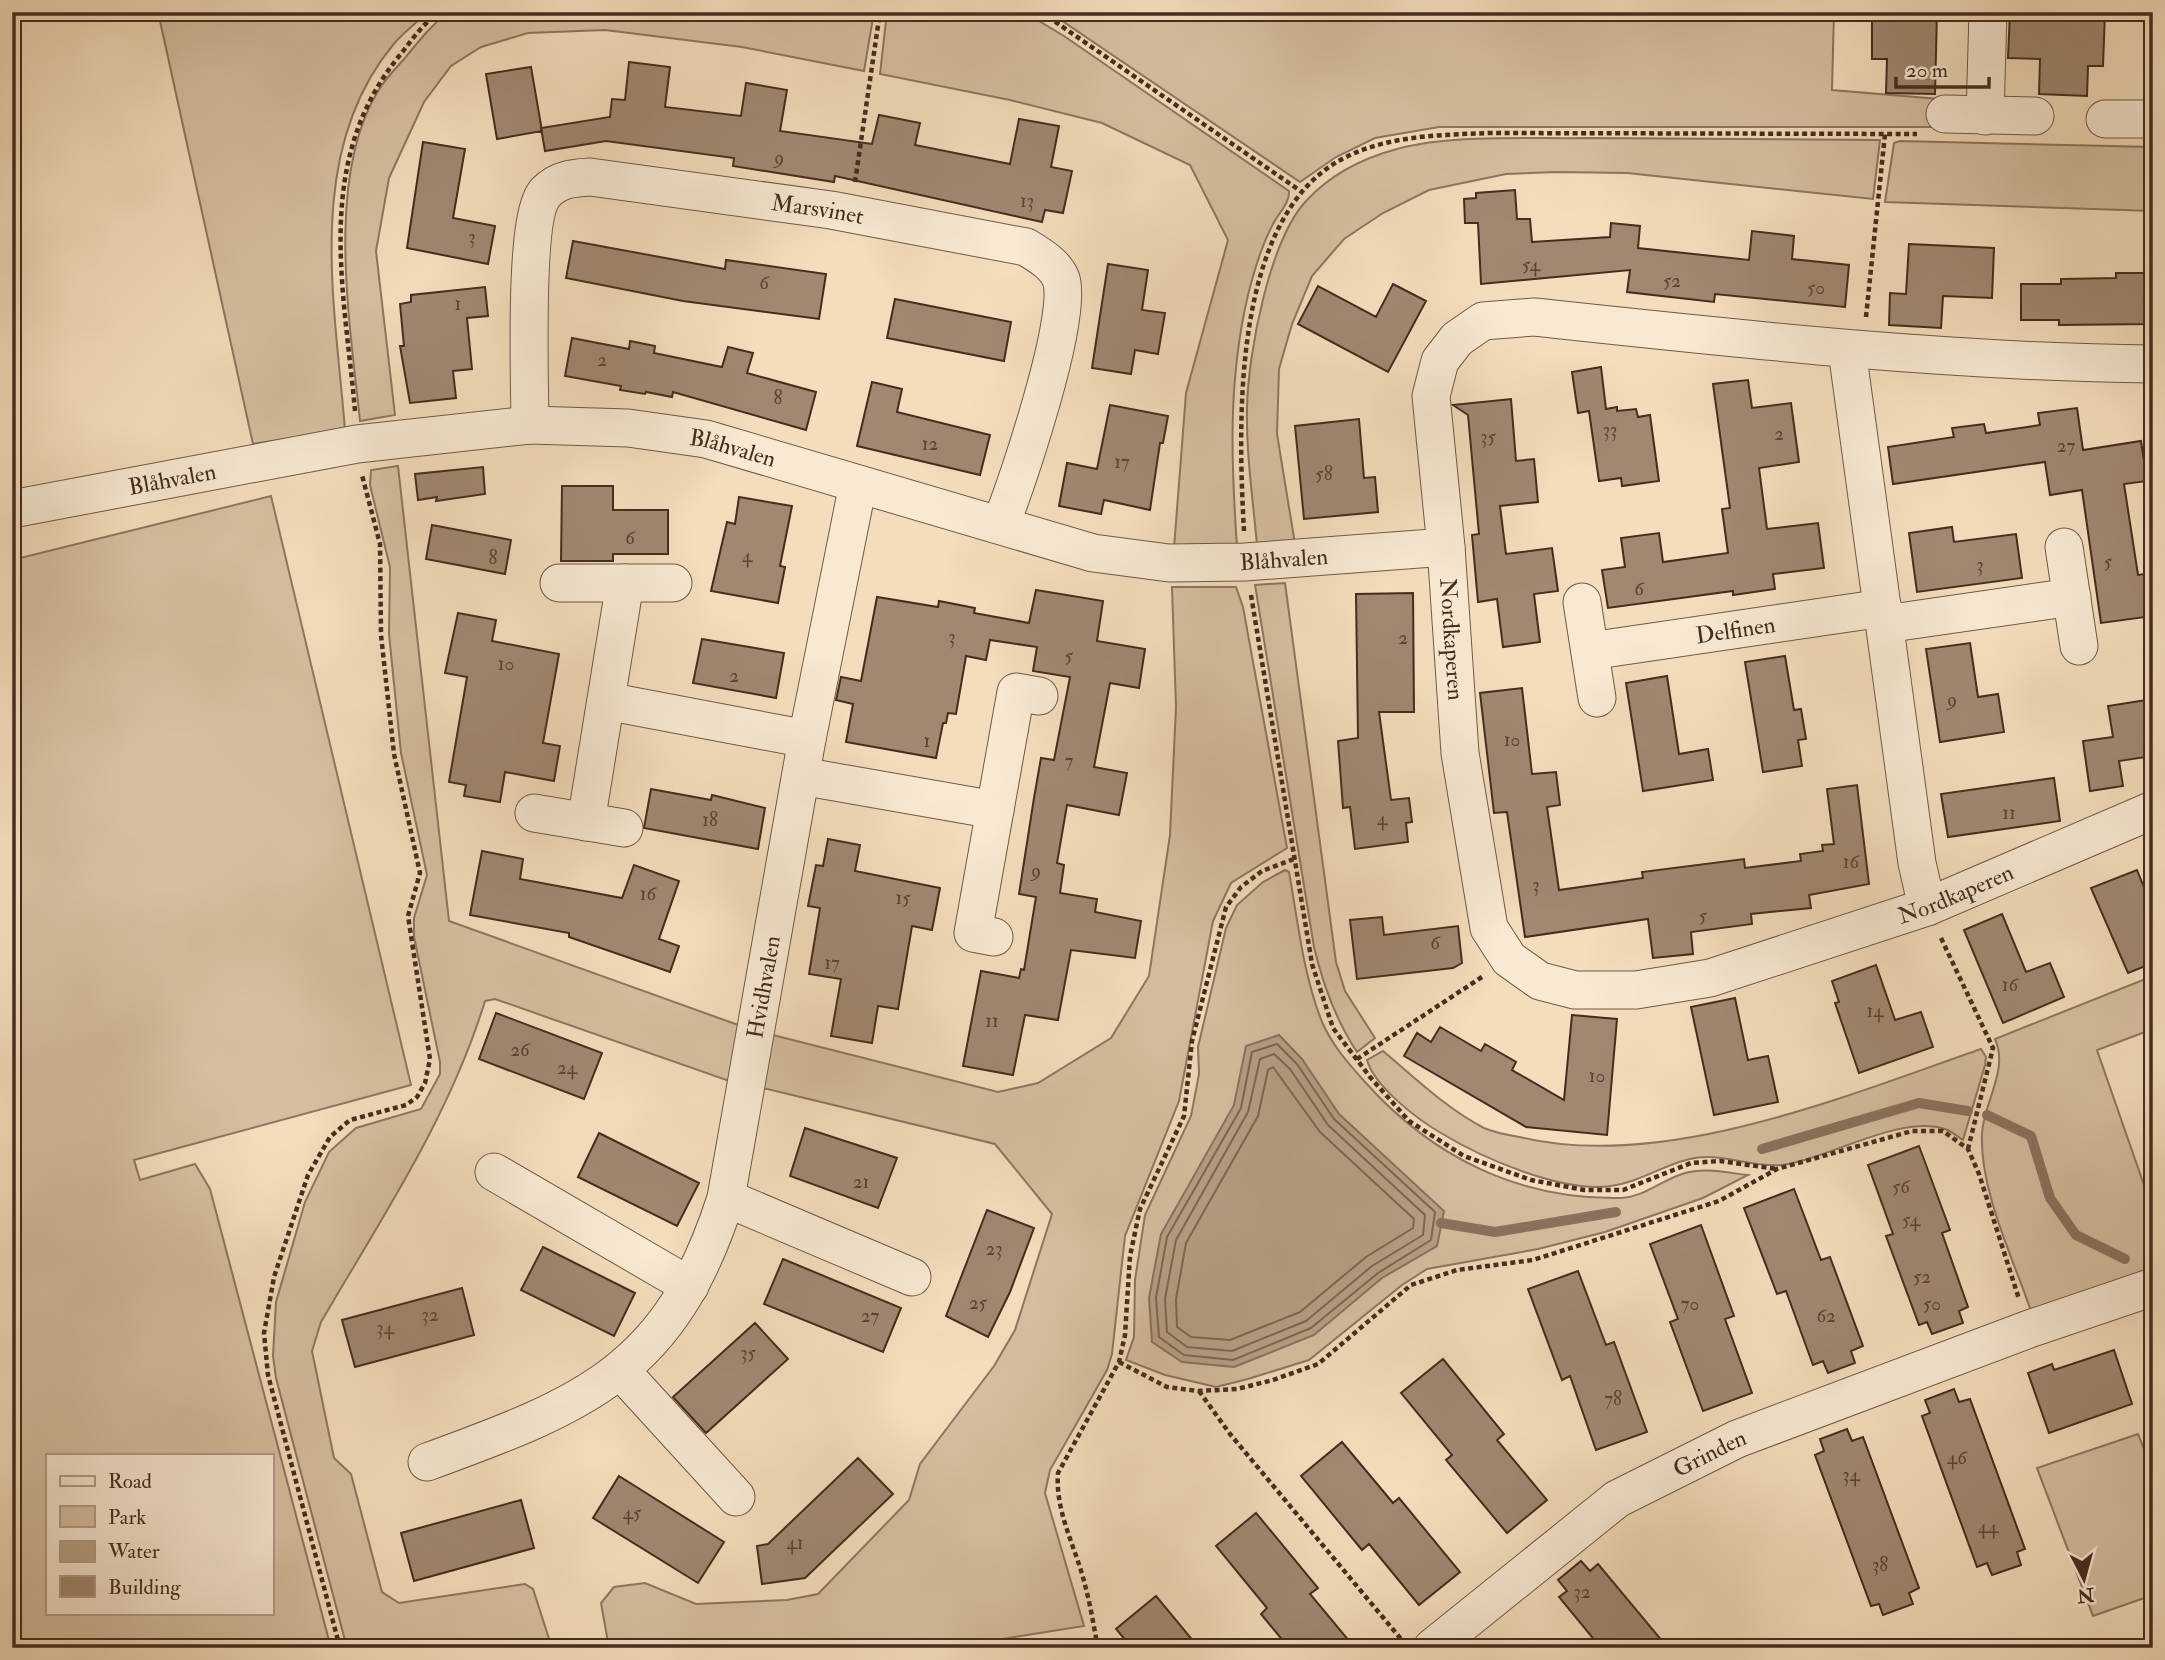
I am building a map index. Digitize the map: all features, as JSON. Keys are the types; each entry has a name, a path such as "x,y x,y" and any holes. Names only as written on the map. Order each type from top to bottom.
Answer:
{"street":[{"path":"1985,116 1988,12"},
{"path":"1934,124 1985,116 2035,116"},
{"path":"2105,118 2153,119"},
{"name":"Marsvinet","path":"530,425 529,334 535,220 544,194 565,179 590,177 850,214 1026,247 1046,260 1060,279 1063,305 1032,433 1001,524"},
{"name":"Nordkaperen","path":"2153,364 2045,363 1847,350 1534,317 1483,321 1457,339 1440,361 1431,396 1446,547 1460,753 1489,928 1509,959 1540,981 1575,990 1636,990 1710,978 1927,907 2153,810"},
{"path":"1847,350 1917,863 1927,907"},
{"name":"Blåhvalen","path":"12,509 357,444 530,425 628,428 706,439 1093,553 1169,563 1245,562 1446,547"},
{"name":"Hvidhvalen","path":"427,1462 523,1427 577,1401 621,1371 659,1334 690,1286 710,1246 726,1198 807,739 858,484"},
{"path":"2064,547 2079,646"},
{"path":"559,583 673,583"},
{"path":"586,822 625,583"},
{"name":"Delfinen","path":"1590,652 1884,616 2072,597"},
{"path":"1582,602 1597,698"},
{"path":"994,937 973,933 1016,692 1039,696"},
{"path":"606,701 807,739"},
{"path":"801,776 995,810"},
{"path":"534,813 624,828"},
{"path":"494,1172 690,1286"},
{"path":"726,1198 912,1277"},
{"name":"Grinden","path":"1432,1648 1617,1499 1737,1439 2029,1329 2153,1287"},
{"path":"621,1371 736,1497"}],"path":[{"path":"340,1648 268,1375 264,1333 274,1277 309,1175 330,1137 350,1120 406,1105 416,1097 425,1083 430,1059 408,916 421,873 394,754 381,635 380,544 364,491 357,444 338,220 344,171 357,125 385,73 429,20 440,12"},
{"path":"850,214 880,12"},
{"path":"1041,12 1302,192"},
{"path":"1777,1169 1720,1161 1691,1163 1623,1190 1584,1190 1531,1180 1464,1156 1409,1121 1333,1028 1312,964 1245,562 1239,439 1240,391 1249,328 1262,274 1279,229 1302,192 1344,158 1420,135 1885,134 1934,124"},
{"path":"1847,350 1863,338 1885,134"},
{"path":"1098,1648 1086,1588 1063,1517 1057,1490 1058,1473 1119,1362 1125,1335 1130,1256 1140,1209 1184,1116 1192,1041 1226,908 1241,887 1262,872 1294,859"},
{"path":"1927,907 1993,1048 1968,1149"},
{"path":"1357,1059 1509,959"},
{"path":"1119,1362 1167,1387 1198,1391 1237,1389 1318,1364 1411,1286 1457,1270 1533,1260 1719,1202 1777,1169 1912,1131 1943,1131 1968,1149 1979,1174 2029,1329"},
{"path":"1198,1391 1230,1434 1409,1648"}],"green space":[{"path":"158,12 428,12 393,45 365,87 347,132 336,180 332,281 345,430 253,444"},
{"path":"449,12 874,12 864,71 742,47 605,30 528,33 481,47 451,66 424,102 389,178 376,251 395,415 360,421 345,252 351,165 362,126 378,91 425,34"},
{"path":"887,12 1024,12 1064,36 1289,191 1287,202 1271,227 1259,256 1248,295 1237,358 1233,483 1237,547 1174,548 1186,393 1228,240 1190,165 1102,123 1010,100 880,74"},
{"path":"1049,12 1834,12 1832,90 1939,99 1938,127 1439,127 1375,138 1336,157 1300,182"},
{"path":"1466,139 1880,140 1873,199 1627,173 1556,172 1506,174 1429,190 1383,213 1344,239 1312,276 1292,324 1279,369 1277,434 1295,544 1257,545 1247,425 1248,385 1256,329 1281,243 1306,201 1326,183 1372,157 1397,149"},
{"path":"1894,143 2153,147 2153,211 1885,202"},
{"path":"398,466 449,921 741,1026 732,1082 495,999 485,1001 453,1086 412,1166 321,1322 312,1351 334,1458 351,1474 382,1592 399,1603 525,1584 533,1589 552,1648 347,1648 276,1378 273,1356 276,1302 305,1202 329,1152 356,1128 421,1109 440,1074 440,1062 414,937 414,918 427,875 401,753 389,634 390,567 370,485 371,470"},
{"path":"271,496 411,1085 134,1160 140,1180 195,1164 210,1189 331,1648 12,1648 12,560"},
{"path":"1285,583 1336,962 1345,991 1375,1038 1357,1052 1331,1001 1314,947 1255,585"},
{"path":"1172,587 1236,587 1243,607 1287,848 1231,883 1213,921 1179,1101 1125,1236 1112,1354 1107,1370 1050,1470 1045,1493 1084,1626 945,1648 609,1648 601,1603 614,1587 645,1583 696,1604 787,1600 818,1594 909,1500 920,1464 994,1366 1015,1330 1052,1214 995,1144 763,1088 769,1034 998,1092 1038,1083 1111,1038 1149,976 1170,835 1176,707"},
{"path":"1285,870 1289,872 1315,1004 1331,1038 1341,1054 1391,1109 1449,1152 1480,1169 1513,1182 1583,1197 1630,1197 1677,1176 1700,1170 1748,1175 1703,1198 1605,1232 1538,1249 1427,1269 1402,1285 1309,1360 1248,1379 1216,1387 1165,1375 1126,1360 1134,1337 1135,1280 1145,1215 1191,1116 1199,1074 1198,1047 1226,928 1237,905 1263,882"},
{"path":"2153,976 2153,1029 2097,1050 2153,1211 2153,1271 2032,1314 1999,1225 1986,1178 1982,1133 1998,1074 1999,1050 1995,1039"},
{"path":"1981,1049 1986,1057 1985,1065 1963,1140 1945,1129 1927,1126 1906,1128 1885,1132 1820,1155 1781,1165 1698,1157 1621,1184 1591,1187 1523,1172 1458,1143 1409,1111 1387,1091 1378,1081 1367,1060 1383,1051 1444,1102 1470,1120 1493,1131 1575,1145 1633,1145 1693,1137 1753,1124 1872,1088"},
{"path":"2138,1434 2153,1472 2153,1595 2093,1616 2037,1468"}],"water":[{"path":"1279,1035 1302,1059 1339,1114 1444,1211 1437,1246 1382,1278 1314,1335 1234,1367 1182,1362 1152,1342 1149,1298 1161,1234 1234,1105 1246,1046"}],"building":[{"path":"1872,12 1937,12 1935,94 1886,93 1887,59 1872,59"},
{"path":"2010,12 2105,12 2103,66 2088,66 2087,96 2039,94 2040,59 2008,58"},
{"path":"629,62 670,67 665,107 741,116 746,83 787,90 780,131 872,144 879,115 920,123 915,145 1010,164 1019,119 1059,126 1051,167 1072,171 1063,213 1045,210 1042,222 835,176 834,182 733,166 734,158 606,141 545,151 541,128 610,117 612,99 625,100"},
{"path":"531,67 542,131 497,139 486,74"},
{"path":"423,142 465,149 453,218 495,226 488,264 407,248"},
{"path":"1515,190 1517,219 1530,219 1532,242 1610,237 1611,223 1640,226 1638,248 1749,260 1752,231 1794,236 1792,259 1849,265 1845,307 1715,294 1714,302 1627,292 1630,270 1481,284 1478,223 1465,223 1464,199 1476,198 1476,193"},
{"path":"573,241 725,269 726,260 826,274 819,319 683,301 566,278"},
{"path":"1909,244 1994,248 1992,298 1943,296 1941,328 1889,325 1890,293 1906,294"},
{"path":"1108,264 1148,270 1142,310 1165,313 1158,354 1135,350 1131,374 1092,368"},
{"path":"2116,273 2151,273 2151,324 2059,325 2059,320 2021,320 2021,284 2061,284 2061,279 2116,278"},
{"path":"1393,284 1426,301 1388,372 1298,324 1318,286 1376,317"},
{"path":"485,287 488,316 467,318 472,369 453,371 456,398 410,403 400,346 404,346 400,304 411,302 411,295"},
{"path":"895,299 1011,322 1004,361 887,338"},
{"path":"572,338 629,349 630,341 655,346 654,353 722,367 728,347 753,353 747,373 816,392 806,430 673,392 672,397 645,394 620,390 621,386 565,376"},
{"path":"1601,367 1606,409 1636,409 1638,417 1650,415 1659,481 1622,486 1621,478 1599,481 1589,411 1578,413 1572,372"},
{"path":"1748,380 1752,408 1791,403 1799,462 1759,468 1767,529 1818,523 1824,568 1773,574 1775,589 1733,595 1733,591 1608,608 1602,570 1625,567 1621,538 1659,533 1663,562 1728,553 1722,509 1730,508 1713,384"},
{"path":"872,382 902,389 897,412 990,435 980,475 857,446"},
{"path":"1511,399 1516,461 1534,459 1538,502 1500,506 1506,554 1552,548 1558,591 1534,594 1540,642 1503,647 1497,599 1478,602 1472,535 1479,534 1468,415 1453,405"},
{"path":"1110,405 1168,416 1163,443 1160,443 1150,510 1104,500 1101,514 1059,506 1067,463 1097,469"},
{"path":"2077,408 2083,450 2141,441 2147,481 2124,484 2138,575 2153,573 2153,616 2101,623 2082,490 2050,495 2045,462 1893,484 1888,447 1954,437 1952,428 1984,424 1986,433 2040,425 2038,413"},
{"path":"1359,419 1364,478 1375,477 1378,512 1304,519 1295,426"},
{"path":"483,467 485,494 436,501 437,497 418,500 415,474"},
{"path":"562,486 613,486 613,510 668,510 668,554 613,554 613,561 561,561"},
{"path":"739,497 792,506 780,566 785,567 778,603 711,591 727,522 735,524"},
{"path":"432,525 511,540 505,574 426,559"},
{"path":"1952,527 1954,542 2016,534 2022,578 1917,592 1909,533"},
{"path":"1036,590 1103,601 1097,641 1145,649 1139,688 1110,683 1094,767 1127,773 1119,815 1067,805 1057,863 1064,865 1060,893 1097,899 1095,912 1141,921 1135,958 1071,950 1058,1020 1025,1015 1013,1075 963,1066 981,971 1019,978 1021,969 1024,970 1036,897 1019,894 1034,798 1041,758 1054,760 1070,677 1033,671 1037,647 990,640 986,660 966,656 956,714 948,713 946,723 943,723 936,758 846,742 853,704 836,700 841,677 861,681 877,597 938,607 939,601 975,608 974,613 1029,623"},
{"path":"1413,593 1414,712 1379,712 1391,800 1409,798 1412,822 1406,823 1408,842 1355,849 1350,807 1343,808 1338,741 1358,738 1356,594"},
{"path":"458,613 496,620 492,641 559,654 543,743 560,746 554,781 505,772 500,802 464,796 466,785 449,782 467,677 445,673"},
{"path":"702,639 784,653 776,698 693,683"},
{"path":"1970,643 1978,697 1998,694 2004,732 1940,742 1926,649"},
{"path":"1785,656 1794,710 1801,709 1806,739 1798,740 1802,766 1763,772 1745,662"},
{"path":"1667,676 1679,754 1708,749 1713,780 1643,791 1626,683"},
{"path":"1522,688 1532,774 1556,772 1560,805 1547,807 1559,890 1643,878 1642,872 1744,859 1745,868 1801,861 1800,854 1823,851 1822,845 1834,844 1827,789 1857,785 1869,884 1809,895 1811,908 1751,914 1752,924 1691,932 1693,954 1653,958 1648,919 1525,937 1507,812 1494,813 1480,693"},
{"path":"2153,699 2153,751 2146,752 2146,757 2119,761 2123,786 2090,791 2083,741 2113,737 2108,706"},
{"path":"2054,778 2060,821 1948,837 1941,794"},
{"path":"651,789 711,800 712,795 765,808 758,849 644,828"},
{"path":"828,839 860,845 855,871 940,888 932,930 912,926 898,1009 878,1006 872,1043 831,1036 841,979 809,974 820,908 808,906 816,865 823,866"},
{"path":"482,851 523,859 520,879 622,898 634,865 679,881 659,939 679,946 670,972 569,937 569,933 470,915"},
{"path":"2137,870 2153,910 2153,963 2128,973 2091,888"},
{"path":"2002,914 2026,972 2050,963 2064,997 2003,1023 1964,930"},
{"path":"1382,917 1384,935 1458,926 1462,963 1453,968 1357,979 1350,920"},
{"path":"1876,965 1895,1020 1921,1012 1933,1047 1859,1073 1835,1003 1839,1002 1832,981"},
{"path":"1735,998 1748,1060 1768,1056 1778,1102 1714,1115 1691,1007"},
{"path":"496,1013 602,1053 584,1099 479,1059"},
{"path":"1572,1015 1617,1019 1607,1135 1526,1127 1404,1056 1417,1033 1431,1042 1440,1027 1481,1051 1485,1044 1516,1062 1512,1070 1564,1100"},
{"path":"805,1128 897,1158 878,1208 790,1176"},
{"path":"599,1133 699,1183 677,1226 578,1177"},
{"path":"1919,1146 1950,1230 1942,1233 1968,1307 1959,1311 1963,1323 1932,1334 1927,1322 1919,1325 1886,1236 1893,1234 1868,1165"},
{"path":"1794,1189 1821,1260 1830,1257 1863,1346 1851,1351 1855,1363 1828,1373 1823,1361 1813,1365 1786,1291 1777,1294 1744,1208"},
{"path":"987,1210 1034,1228 1010,1292 988,1337 946,1316"},
{"path":"1701,1225 1734,1316 1725,1319 1752,1393 1703,1411 1670,1322 1678,1319 1650,1244"},
{"path":"543,1247 635,1293 614,1336 521,1290"},
{"path":"783,1259 901,1308 883,1352 764,1304"},
{"path":"1578,1271 1606,1345 1614,1342 1647,1432 1596,1450 1570,1376 1562,1380 1528,1289"},
{"path":"462,1288 474,1335 355,1367 342,1320"},
{"path":"755,1323 788,1359 706,1433 673,1397"},
{"path":"2114,1350 2132,1404 2049,1433 2028,1373 2052,1364 2054,1370"},
{"path":"1443,1359 1504,1434 1497,1440 1547,1500 1507,1533 1446,1460 1452,1455 1401,1393"},
{"path":"1954,1389 1959,1402 1970,1399 2025,1549 2017,1552 2021,1565 1992,1575 1987,1563 1977,1567 1922,1416 1930,1413 1925,1400"},
{"path":"1847,1429 1852,1441 1863,1437 1919,1588 1909,1593 1913,1604 1883,1615 1879,1604 1871,1606 1815,1455 1824,1451 1820,1439"},
{"path":"1342,1442 1393,1503 1399,1498 1460,1572 1419,1605 1369,1544 1362,1550 1301,1476"},
{"path":"858,1458 893,1494 805,1578 762,1584 757,1546 768,1544"},
{"path":"619,1476 724,1542 698,1583 593,1518"},
{"path":"521,1500 534,1548 414,1581 401,1533"},
{"path":"1256,1513 1318,1588 1310,1594 1355,1648 1289,1648 1261,1614 1267,1608 1216,1546"},
{"path":"1581,1561 1590,1571 1598,1564 1668,1648 1601,1648 1559,1597 1567,1591 1558,1580"},
{"path":"1156,1596 1199,1648 1132,1648 1116,1629"}],"waterway":[{"path":"1762,1149 1919,1103 1968,1111"},
{"path":"1987,1115 2031,1136 2050,1198 2076,1235 2125,1259"},
{"path":"1441,1223 1495,1232 1616,1212"}]}
